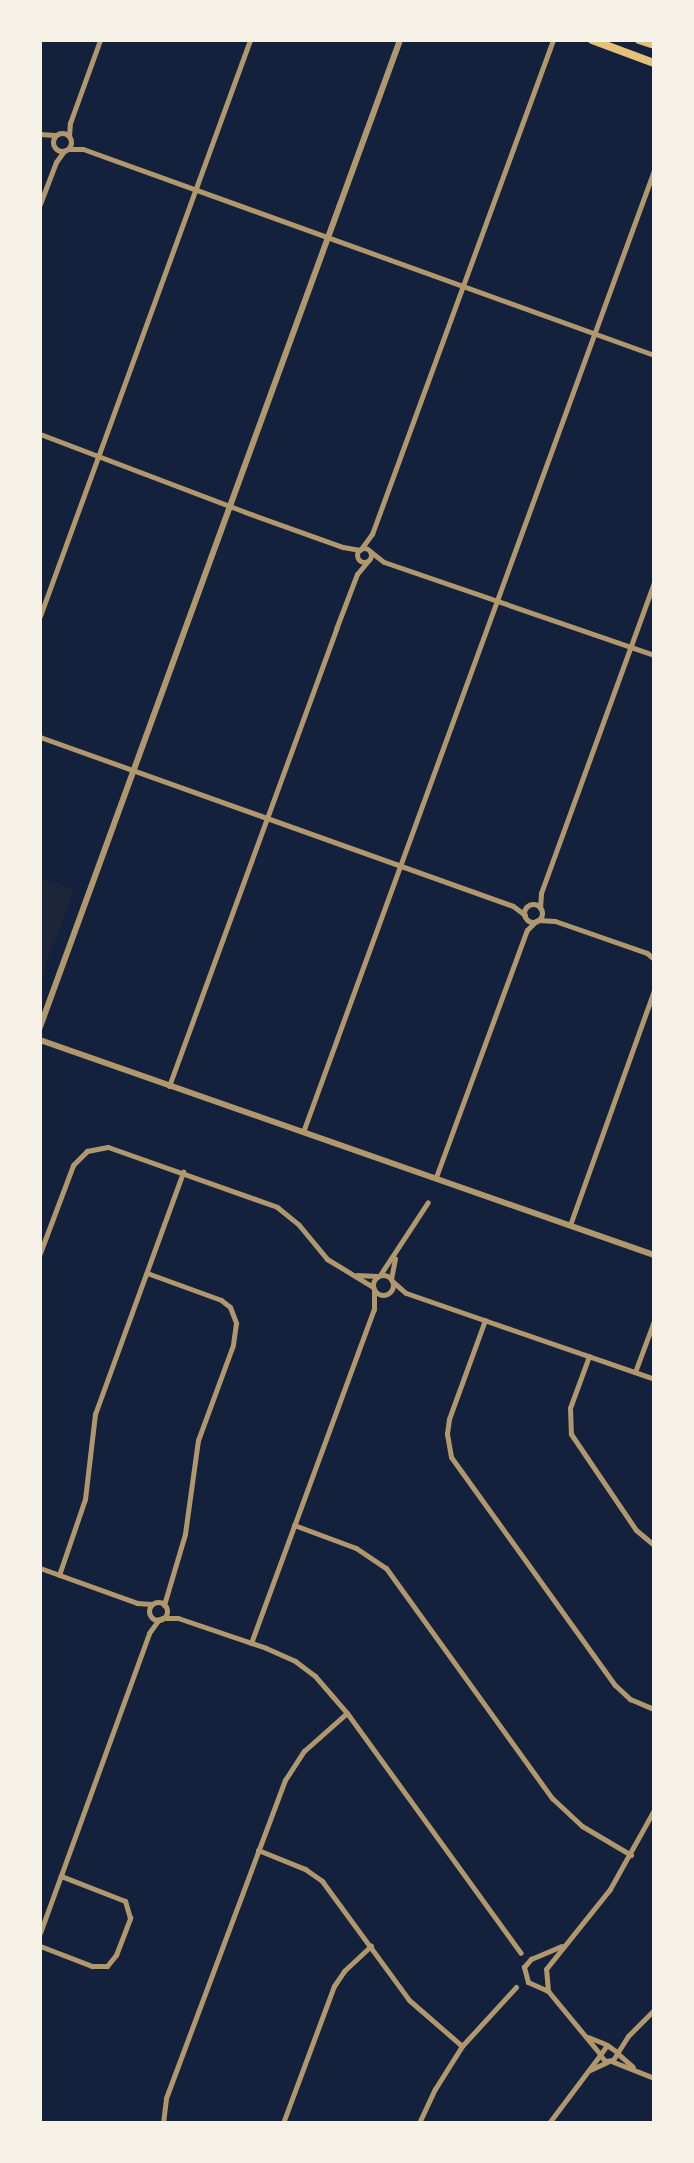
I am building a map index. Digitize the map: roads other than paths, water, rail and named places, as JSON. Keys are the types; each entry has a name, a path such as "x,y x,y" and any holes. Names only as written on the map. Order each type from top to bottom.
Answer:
{"highway":[{"path":"592,40 654,63"},
{"path":"639,40 654,45"}],"street":[{"path":"40,204 56,162 66,150 70,123 100,40"},
{"path":"40,616 250,40"},
{"path":"40,1027 400,40"},
{"path":"357,574 368,562 372,534 553,40"},
{"path":"56,162 54,145 58,134 70,123"},
{"path":"41,134 66,150 83,149"},
{"path":"41,134 70,138 83,149 654,355"},
{"path":"303,1132 654,170"},
{"path":"40,434 343,547 371,552 384,562 654,655"},
{"path":"169,1086 357,574 360,549 372,534"},
{"path":"343,547 357,558 384,562"},
{"path":"436,1177 527,930 537,920 541,893 654,582"},
{"path":"40,737 515,907 525,916 553,920 651,953 654,959"},
{"path":"527,930 525,916 529,906 541,893"},
{"path":"515,907 541,909 553,920"},
{"path":"570,1225 654,991"},
{"path":"40,1040 654,1255"},
{"path":"40,1253 70,1170 77,1159 91,1149 114,1148 277,1207 299,1225 327,1259 374,1289 387,1294 406,1293 654,1379"},
{"path":"59,1575 85,1499 95,1414 183,1172"},
{"path":"251,1643 374,1309 378,1275 395,1257 428,1202"},
{"path":"374,1309 387,1294 395,1257"},
{"path":"40,1933 150,1631 160,1619 165,1606 166,1591 185,1534 198,1440 233,1345 235,1317 230,1307 216,1297 147,1273"},
{"path":"356,1275 378,1275 392,1280 406,1293"},
{"path":"485,1320 449,1419 447,1443 459,1471 615,1685 630,1699 654,1709"},
{"path":"635,1372 654,1321"},
{"path":"589,1356 570,1408 571,1434 636,1530 654,1545"},
{"path":"294,1525 356,1548 386,1568 558,1805 582,1826 631,1855"},
{"path":"40,1568 137,1603 165,1606 178,1618"},
{"path":"150,1631 150,1614 154,1603 166,1591"},
{"path":"137,1603 160,1619 178,1618 251,1643 302,1666 347,1713 521,1953"},
{"path":"163,2123 166,2098 292,1767 313,1741 347,1713"},
{"path":"548,1991 545,1974 561,1946 602,1900 631,1855 654,1810"},
{"path":"258,1850 316,1876 416,2008 462,2046"},
{"path":"40,1946 92,1966 107,1966 116,1955 130,1918 130,1908 122,1900 61,1876"},
{"path":"283,2123 334,1986 348,1967 371,1946"},
{"path":"561,1946 531,1959 524,1970 528,1982 548,1991 609,2062 633,2067"},
{"path":"419,2123 435,2089 462,2046 516,1987"},
{"path":"590,2070 609,2062 628,2036 654,2010"},
{"path":"549,2123 600,2054 609,2045 628,2036"},
{"path":"588,2037 609,2045 633,2067 654,2078"}]}
